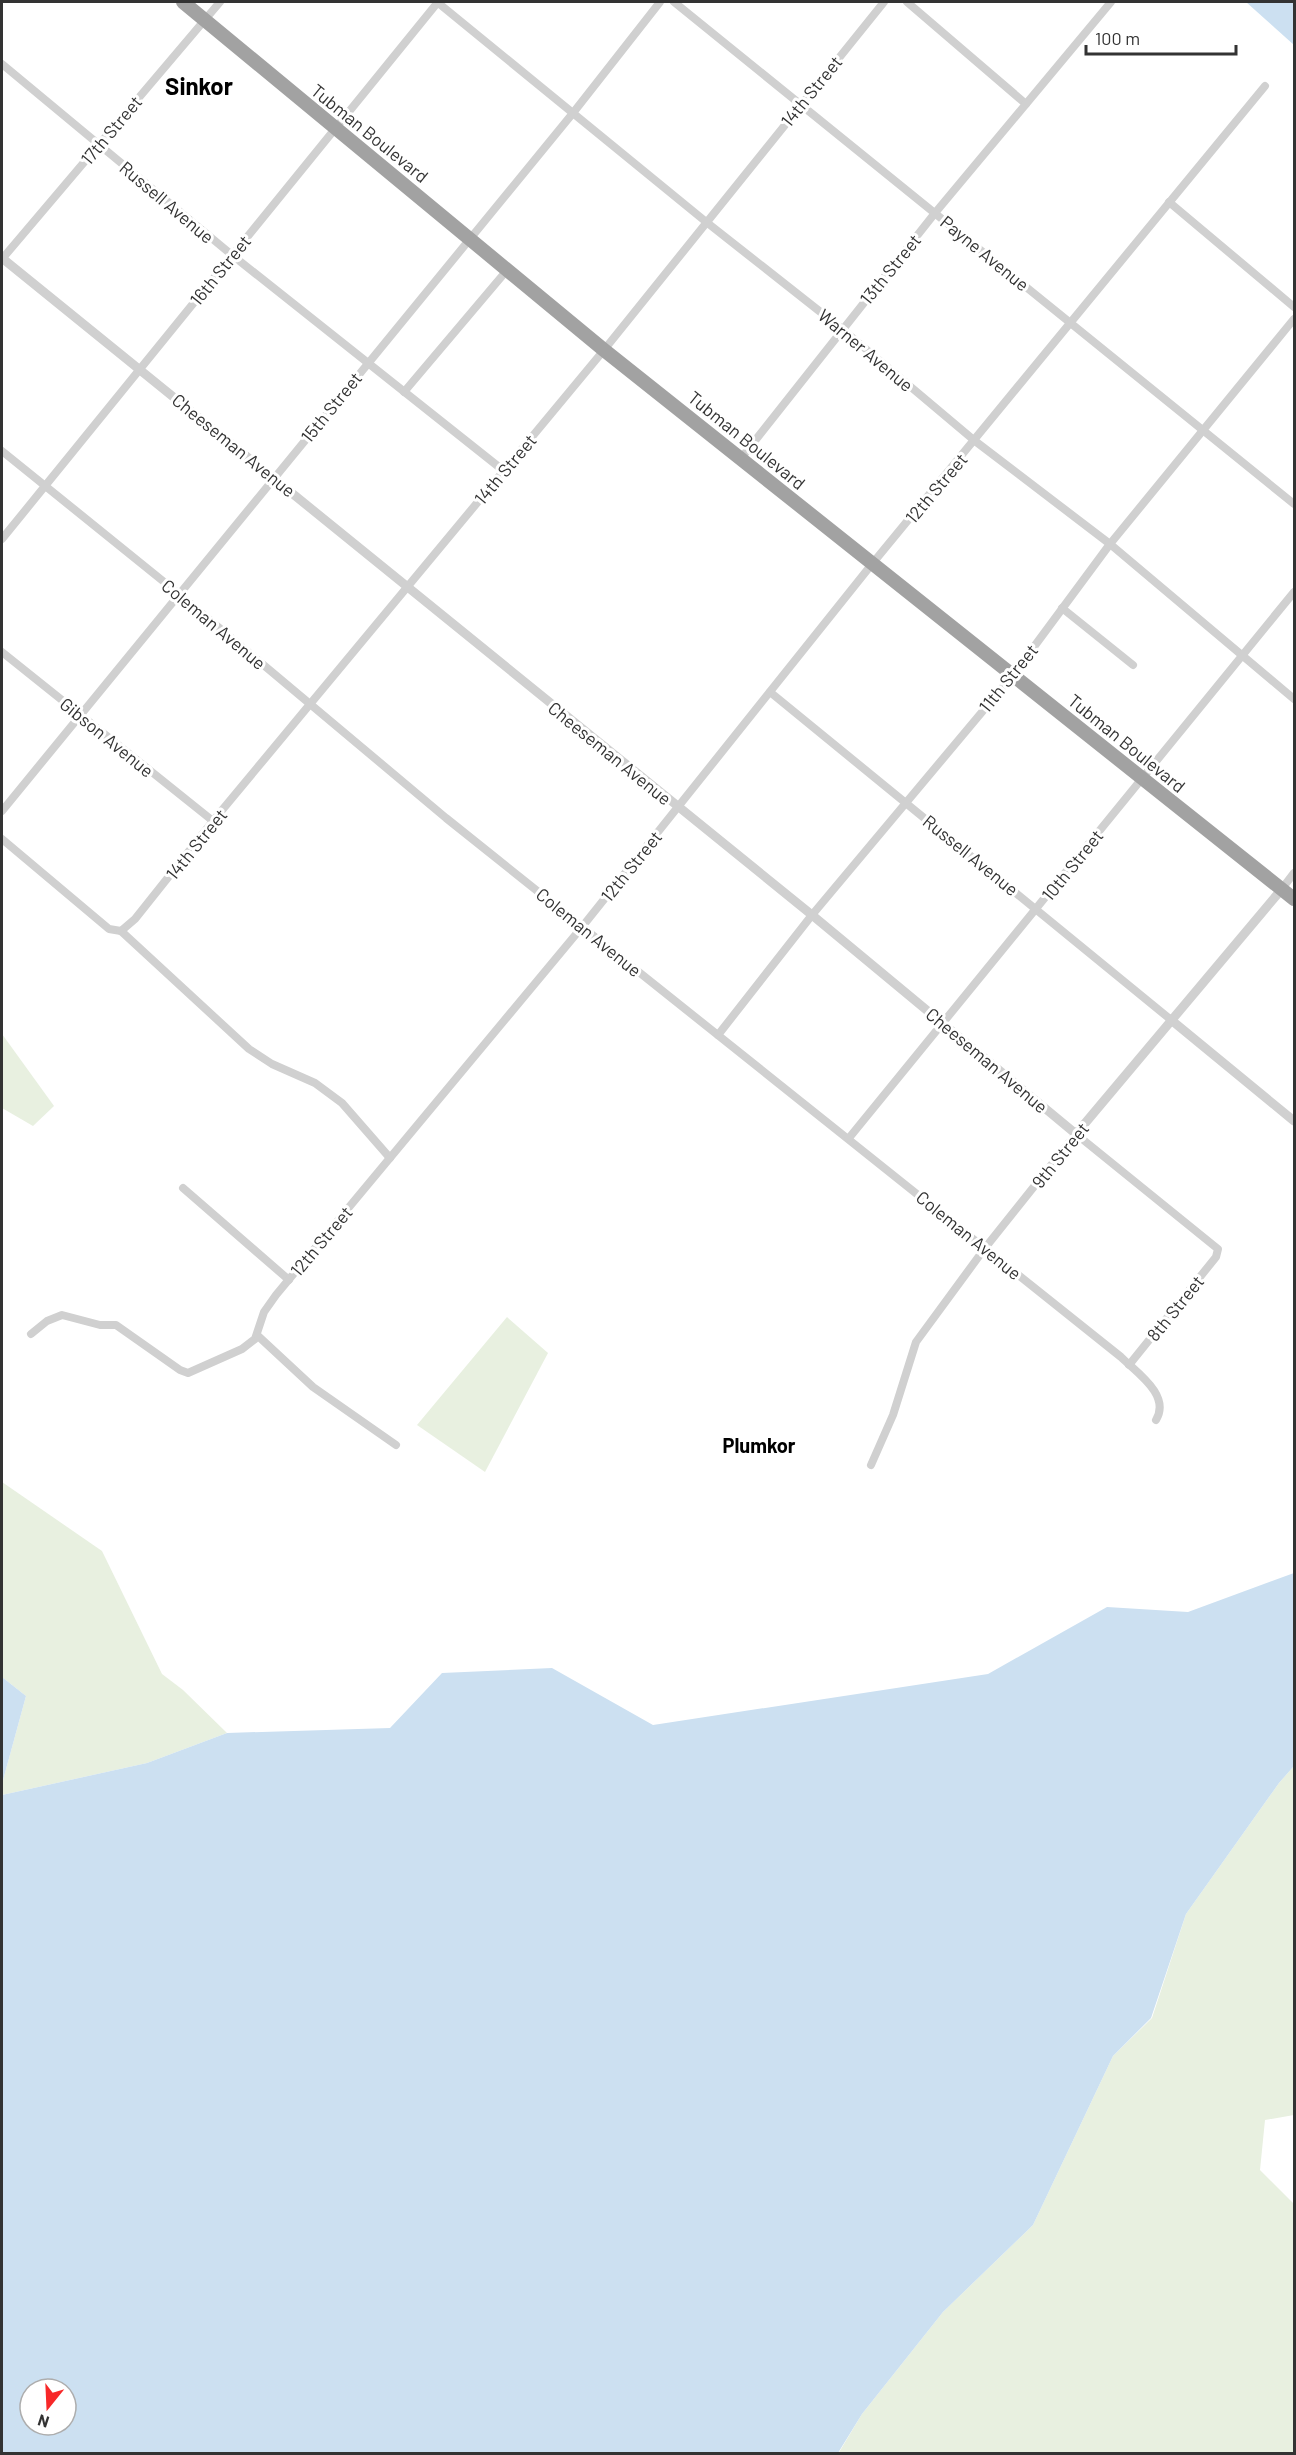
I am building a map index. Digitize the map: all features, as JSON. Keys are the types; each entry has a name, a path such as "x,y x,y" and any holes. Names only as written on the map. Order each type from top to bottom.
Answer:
{"highway":[{"name":"Tubman Boulevard","path":"183,2 604,350 1294,899"}],"street":[{"name":"17th Street","path":"2,259 220,2"},
{"name":"Warner Avenue","path":"437,2 705,221 842,329 975,441 1110,544 1294,699"},
{"name":"16th Street","path":"2,539 437,2"},
{"name":"15th Street","path":"2,811 469,237 573,113 660,2"},
{"name":"Payne Avenue","path":"674,2 1294,504"},
{"name":"14th Street","path":"121,931 135,919 213,821 312,706 604,350 705,221 884,2"},
{"path":"907,2 1026,104"},
{"name":"13th Street","path":"742,458 935,213 1111,2"},
{"name":"Russell Avenue","path":"2,64 232,255 504,471"},
{"name":"12th Street","path":"257,1335 264,1312 289,1280 582,927 872,564 1265,86"},
{"path":"1168,202 1294,307"},
{"name":"Cheeseman Avenue","path":"2,259 141,369 812,915 1218,1249"},
{"path":"404,392 508,269"},
{"name":"11th Street","path":"718,1035 812,915 1013,675 1110,544 1294,319"},
{"name":"Coleman Avenue","path":"2,451 582,927 849,1138 1129,1365 1158,1396 1160,1410 1156,1420"},
{"name":"10th Street","path":"849,1138 1294,592"},
{"path":"1062,608 1133,665"},
{"name":"Gibson Avenue","path":"2,652 213,821"},
{"name":"Russell Avenue","path":"771,692 1170,1020"},
{"path":"2,839 109,928 121,931 249,1048 272,1064 315,1083 342,1103 390,1158"},
{"name":"9th Street","path":"871,1465 893,1415 916,1342 985,1248 1076,1134 1294,873"},
{"path":"1170,1020 1294,1121"},
{"path":"183,1188 289,1280"},
{"name":"8th Street","path":"1129,1365 1216,1257 1218,1249"},
{"path":"31,1334 47,1321 62,1315 100,1325 116,1325 180,1370 188,1373 242,1349 257,1335 313,1388 396,1445"}],"green space":[{"path":"2,1034 54,1106 33,1126 2,1108"},
{"path":"507,1317 548,1353 485,1472 417,1425"},
{"path":"2,1482 102,1551 162,1674 183,1690 227,1733 147,1763 2,1795 2,1784 26,1696 2,1677"},
{"path":"1294,1766 1294,2115 1265,2120 1260,2170 1294,2204 1294,2453 838,2454 862,2414 943,2312 1033,2225 1113,2056 1152,2018 1186,1914 1279,1783"}],"water":[{"path":"1246,2 1294,2 1294,45"},
{"path":"1294,1573 1294,1766 1279,1783 1186,1914 1151,2018 1113,2056 1033,2225 943,2312 862,2414 838,2453 2,2453 2,1795 147,1763 227,1733 390,1728 442,1673 552,1668 653,1725 988,1674 1107,1607 1188,1612"},
{"path":"2,1677 26,1696 2,1784"}],"district":[{"name":"Sinkor","path":"199,85"},
{"name":"Plumkor","path":"759,1445"}]}
